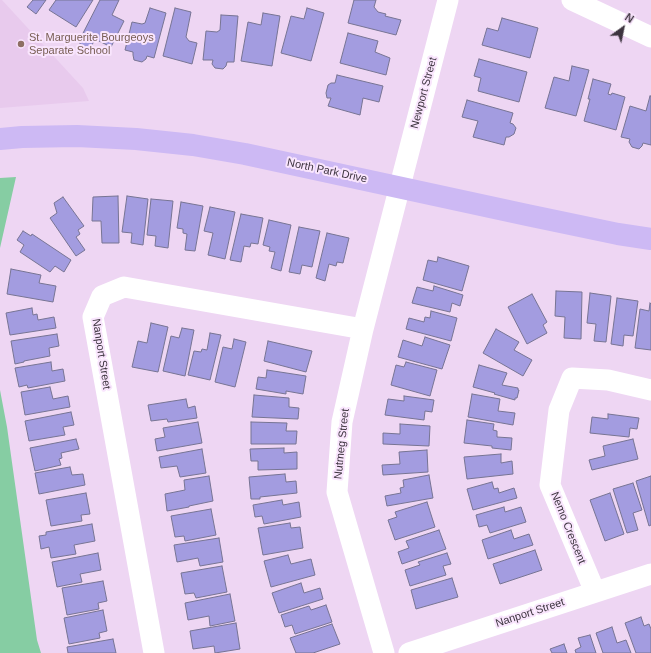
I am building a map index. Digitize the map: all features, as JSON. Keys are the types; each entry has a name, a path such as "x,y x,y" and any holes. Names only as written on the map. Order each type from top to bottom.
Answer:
{"main road":[{"name":"North Park Drive","path":"0,139 77,136 136,139 193,145 245,154 534,217 651,239"}],"street":[{"name":"Newport Street","path":"399,187 448,0"},
{"path":"572,0 651,36"},
{"name":"Nutmeg Street","path":"384,653 337,492 342,422 363,329 399,187"},
{"name":"Nanport Street","path":"154,653 93,317 102,296 124,287 363,329"},
{"name":"Nemo Crescent","path":"595,592 550,485 559,410 572,378 608,380 651,390"},
{"name":"Nanport Street","path":"409,653 651,574"}],"shaded area":[{"name":"St. Marguerite Bourgeoys Separate School","path":"0,0 2,0 83,88 89,101 0,108"}],"green space":[{"path":"16,177 0,248 0,178"},
{"path":"0,390 7,427 37,640 41,653 0,653"}],"building":[{"path":"33,0 46,0 36,14 27,7"},
{"path":"56,0 93,0 76,27 49,10"},
{"path":"100,0 119,0 112,15 124,21 111,47 95,39 91,47 86,49 81,46 79,41"},
{"path":"354,0 376,0 374,7 378,12 386,14 385,16 401,20 396,35 348,23"},
{"path":"150,8 166,13 154,58 147,56 142,62 134,60 133,52 125,50 132,22 142,24 145,23"},
{"path":"175,8 191,12 186,37 189,41 197,43 192,64 163,56"},
{"path":"307,8 324,13 311,61 281,53 291,16 304,19"},
{"path":"263,13 280,16 272,66 241,61 248,22 261,25"},
{"path":"221,15 238,16 234,62 227,62 223,69 215,68 212,64 213,60 203,60 206,31 217,32 220,30"},
{"path":"502,18 538,28 530,58 482,45 487,28 498,31"},
{"path":"348,33 378,41 375,52 390,58 386,75 340,63"},
{"path":"479,59 527,72 519,102 478,91 481,78 474,76"},
{"path":"572,66 589,70 576,116 545,108 554,77 569,81"},
{"path":"337,75 383,86 379,102 363,98 360,115 328,106 331,98 327,98 326,93 328,85 335,83"},
{"path":"593,79 611,84 608,94 611,95 612,93 625,97 616,130 584,121 590,99 588,99"},
{"path":"650,96 651,145 643,143 639,149 632,147 629,142 630,139 621,137 630,106 646,111"},
{"path":"467,100 513,113 510,123 516,128 514,134 506,137 504,145 473,137 478,121 462,117"},
{"path":"118,196 119,243 102,243 101,221 92,221 93,197"},
{"path":"127,196 148,199 143,245 131,243 132,233 122,232"},
{"path":"63,197 84,226 78,230 80,234 76,237 85,250 76,256 50,218 57,213 54,203"},
{"path":"151,199 173,201 168,248 155,246 156,236 147,235"},
{"path":"181,202 203,206 195,251 185,250 187,234 183,233 183,229 177,228"},
{"path":"210,207 235,212 225,259 208,255 213,233 204,231"},
{"path":"241,214 263,218 258,244 251,243 250,247 244,246 241,262 230,260"},
{"path":"269,220 291,225 281,271 271,268 275,252 269,251 270,247 263,245"},
{"path":"299,227 320,231 312,267 302,265 300,274 289,272"},
{"path":"23,231 31,236 32,234 71,260 64,272 55,266 50,272 20,252 24,245 17,240"},
{"path":"327,233 349,238 343,263 337,262 336,266 329,264 325,281 316,278"},
{"path":"438,257 469,266 462,291 423,280 428,260 437,262"},
{"path":"11,269 41,275 39,283 56,286 53,302 7,294"},
{"path":"434,286 463,295 460,306 452,303 450,312 412,303 417,287 433,291"},
{"path":"556,291 582,292 581,339 564,338 565,317 555,316"},
{"path":"590,293 611,296 606,342 594,341 596,324 587,323"},
{"path":"532,294 547,322 543,325 547,333 527,344 508,307"},
{"path":"617,298 638,301 633,336 624,335 623,346 611,344"},
{"path":"650,303 651,350 635,348 640,309 649,311"},
{"path":"32,308 33,315 37,314 38,320 54,317 56,328 10,335 6,313"},
{"path":"431,311 457,318 451,341 406,329 409,318 424,322 425,317 430,318"},
{"path":"151,323 168,327 158,372 132,367 138,341 147,343"},
{"path":"182,328 194,330 185,376 163,371 171,336 179,338"},
{"path":"496,329 519,342 514,350 532,360 523,376 483,353"},
{"path":"210,333 221,335 210,380 188,375 194,351 201,352 202,349 207,350"},
{"path":"57,334 59,346 49,348 50,356 15,364 11,341"},
{"path":"425,337 450,345 442,369 398,357 403,340 422,346"},
{"path":"234,339 246,342 235,387 215,382 223,347 232,349"},
{"path":"268,341 312,351 306,372 264,361"},
{"path":"51,362 52,371 63,369 65,381 28,388 27,385 19,387 15,368"},
{"path":"406,362 437,370 430,396 391,385 396,365 404,367"},
{"path":"479,365 507,373 502,385 518,388 517,398 515,398 515,400 473,387"},
{"path":"267,370 306,376 303,394 286,391 286,394 256,389 258,377 266,378"},
{"path":"50,387 53,399 68,396 70,407 25,415 21,392"},
{"path":"472,394 500,399 498,411 515,413 513,425 468,417"},
{"path":"254,395 289,398 289,407 299,408 298,419 252,417"},
{"path":"404,396 434,400 432,412 425,411 424,420 385,415 388,399 404,401"},
{"path":"186,399 188,408 195,406 197,418 168,422 167,419 151,421 148,405"},
{"path":"71,412 74,425 63,427 65,435 29,441 25,421"},
{"path":"608,414 639,418 637,429 630,428 629,437 590,433 592,417 608,419"},
{"path":"467,420 494,424 493,430 497,431 497,437 512,438 511,450 464,443"},
{"path":"198,422 202,443 157,451 155,439 165,437 163,428"},
{"path":"251,422 287,423 286,431 297,431 296,444 251,444"},
{"path":"400,424 430,426 429,446 383,444 383,433 400,434"},
{"path":"76,439 79,449 61,453 62,458 59,459 61,465 35,471 30,448"},
{"path":"633,439 638,459 592,470 589,460 605,456 603,446"},
{"path":"284,448 284,453 297,452 297,469 258,470 258,461 251,461 250,449"},
{"path":"202,449 206,473 180,477 177,466 161,468 159,457"},
{"path":"427,450 428,472 383,475 382,465 400,464 399,452"},
{"path":"501,454 501,463 512,461 513,474 467,479 464,457"},
{"path":"70,467 72,475 83,474 85,485 39,494 35,473"},
{"path":"285,474 286,482 296,481 297,493 251,499 249,477"},
{"path":"429,475 433,498 387,506 385,496 401,493 400,488 404,487 403,480"},
{"path":"209,476 213,501 167,511 165,494 185,490 184,480"},
{"path":"651,476 651,525 649,526 636,481"},
{"path":"492,482 494,489 498,488 499,493 514,488 517,498 473,510 467,489"},
{"path":"633,483 642,510 633,513 638,530 627,533 613,489"},
{"path":"86,493 90,514 81,515 82,521 51,526 46,500"},
{"path":"610,493 624,534 605,541 590,500"},
{"path":"282,500 283,505 299,502 301,517 264,524 262,516 255,517 253,505"},
{"path":"427,502 435,527 395,540 388,520 397,517 395,512"},
{"path":"504,507 505,512 521,507 526,522 490,533 487,525 479,527 476,515"},
{"path":"211,509 216,535 185,541 184,536 175,537 171,516"},
{"path":"290,523 291,528 300,527 303,548 263,555 258,528"},
{"path":"92,524 95,541 74,545 76,554 51,558 49,547 41,549 39,536 46,535 46,532"},
{"path":"439,530 446,549 402,564 398,552 409,548 406,541"},
{"path":"511,530 514,539 529,534 533,545 488,559 482,540"},
{"path":"219,538 223,562 200,566 198,558 177,562 174,545"},
{"path":"535,550 542,570 500,584 493,564"},
{"path":"98,553 101,570 80,574 82,582 57,587 52,562"},
{"path":"447,553 451,564 443,566 446,575 410,586 405,570 420,565 418,562"},
{"path":"288,555 291,564 311,559 315,575 271,587 264,561"},
{"path":"222,566 227,592 196,598 194,593 185,594 181,573"},
{"path":"452,578 458,597 416,609 411,590"},
{"path":"103,581 107,601 98,603 99,609 67,615 62,588"},
{"path":"301,583 304,593 320,588 323,599 279,613 272,593"},
{"path":"230,594 235,621 210,626 209,616 188,620 185,603"},
{"path":"326,605 332,622 295,634 292,625 285,627 281,615 309,606 311,610"},
{"path":"103,610 107,631 99,633 100,638 69,644 64,618"},
{"path":"641,617 644,626 649,624 651,629 651,653 636,653 625,623"},
{"path":"236,623 240,649 215,653 214,646 193,649 190,631"},
{"path":"332,624 340,644 313,653 296,653 290,638"},
{"path":"612,627 617,643 626,640 631,653 603,653 596,633"},
{"path":"590,635 596,653 576,653 575,650 581,647 578,638"},
{"path":"113,639 116,653 68,653 67,647"},
{"path":"564,644 567,653 552,653 550,649"}],"place":[{"name":"St. Marguerite Bourgeoys Separate School","path":"21,44"}]}
